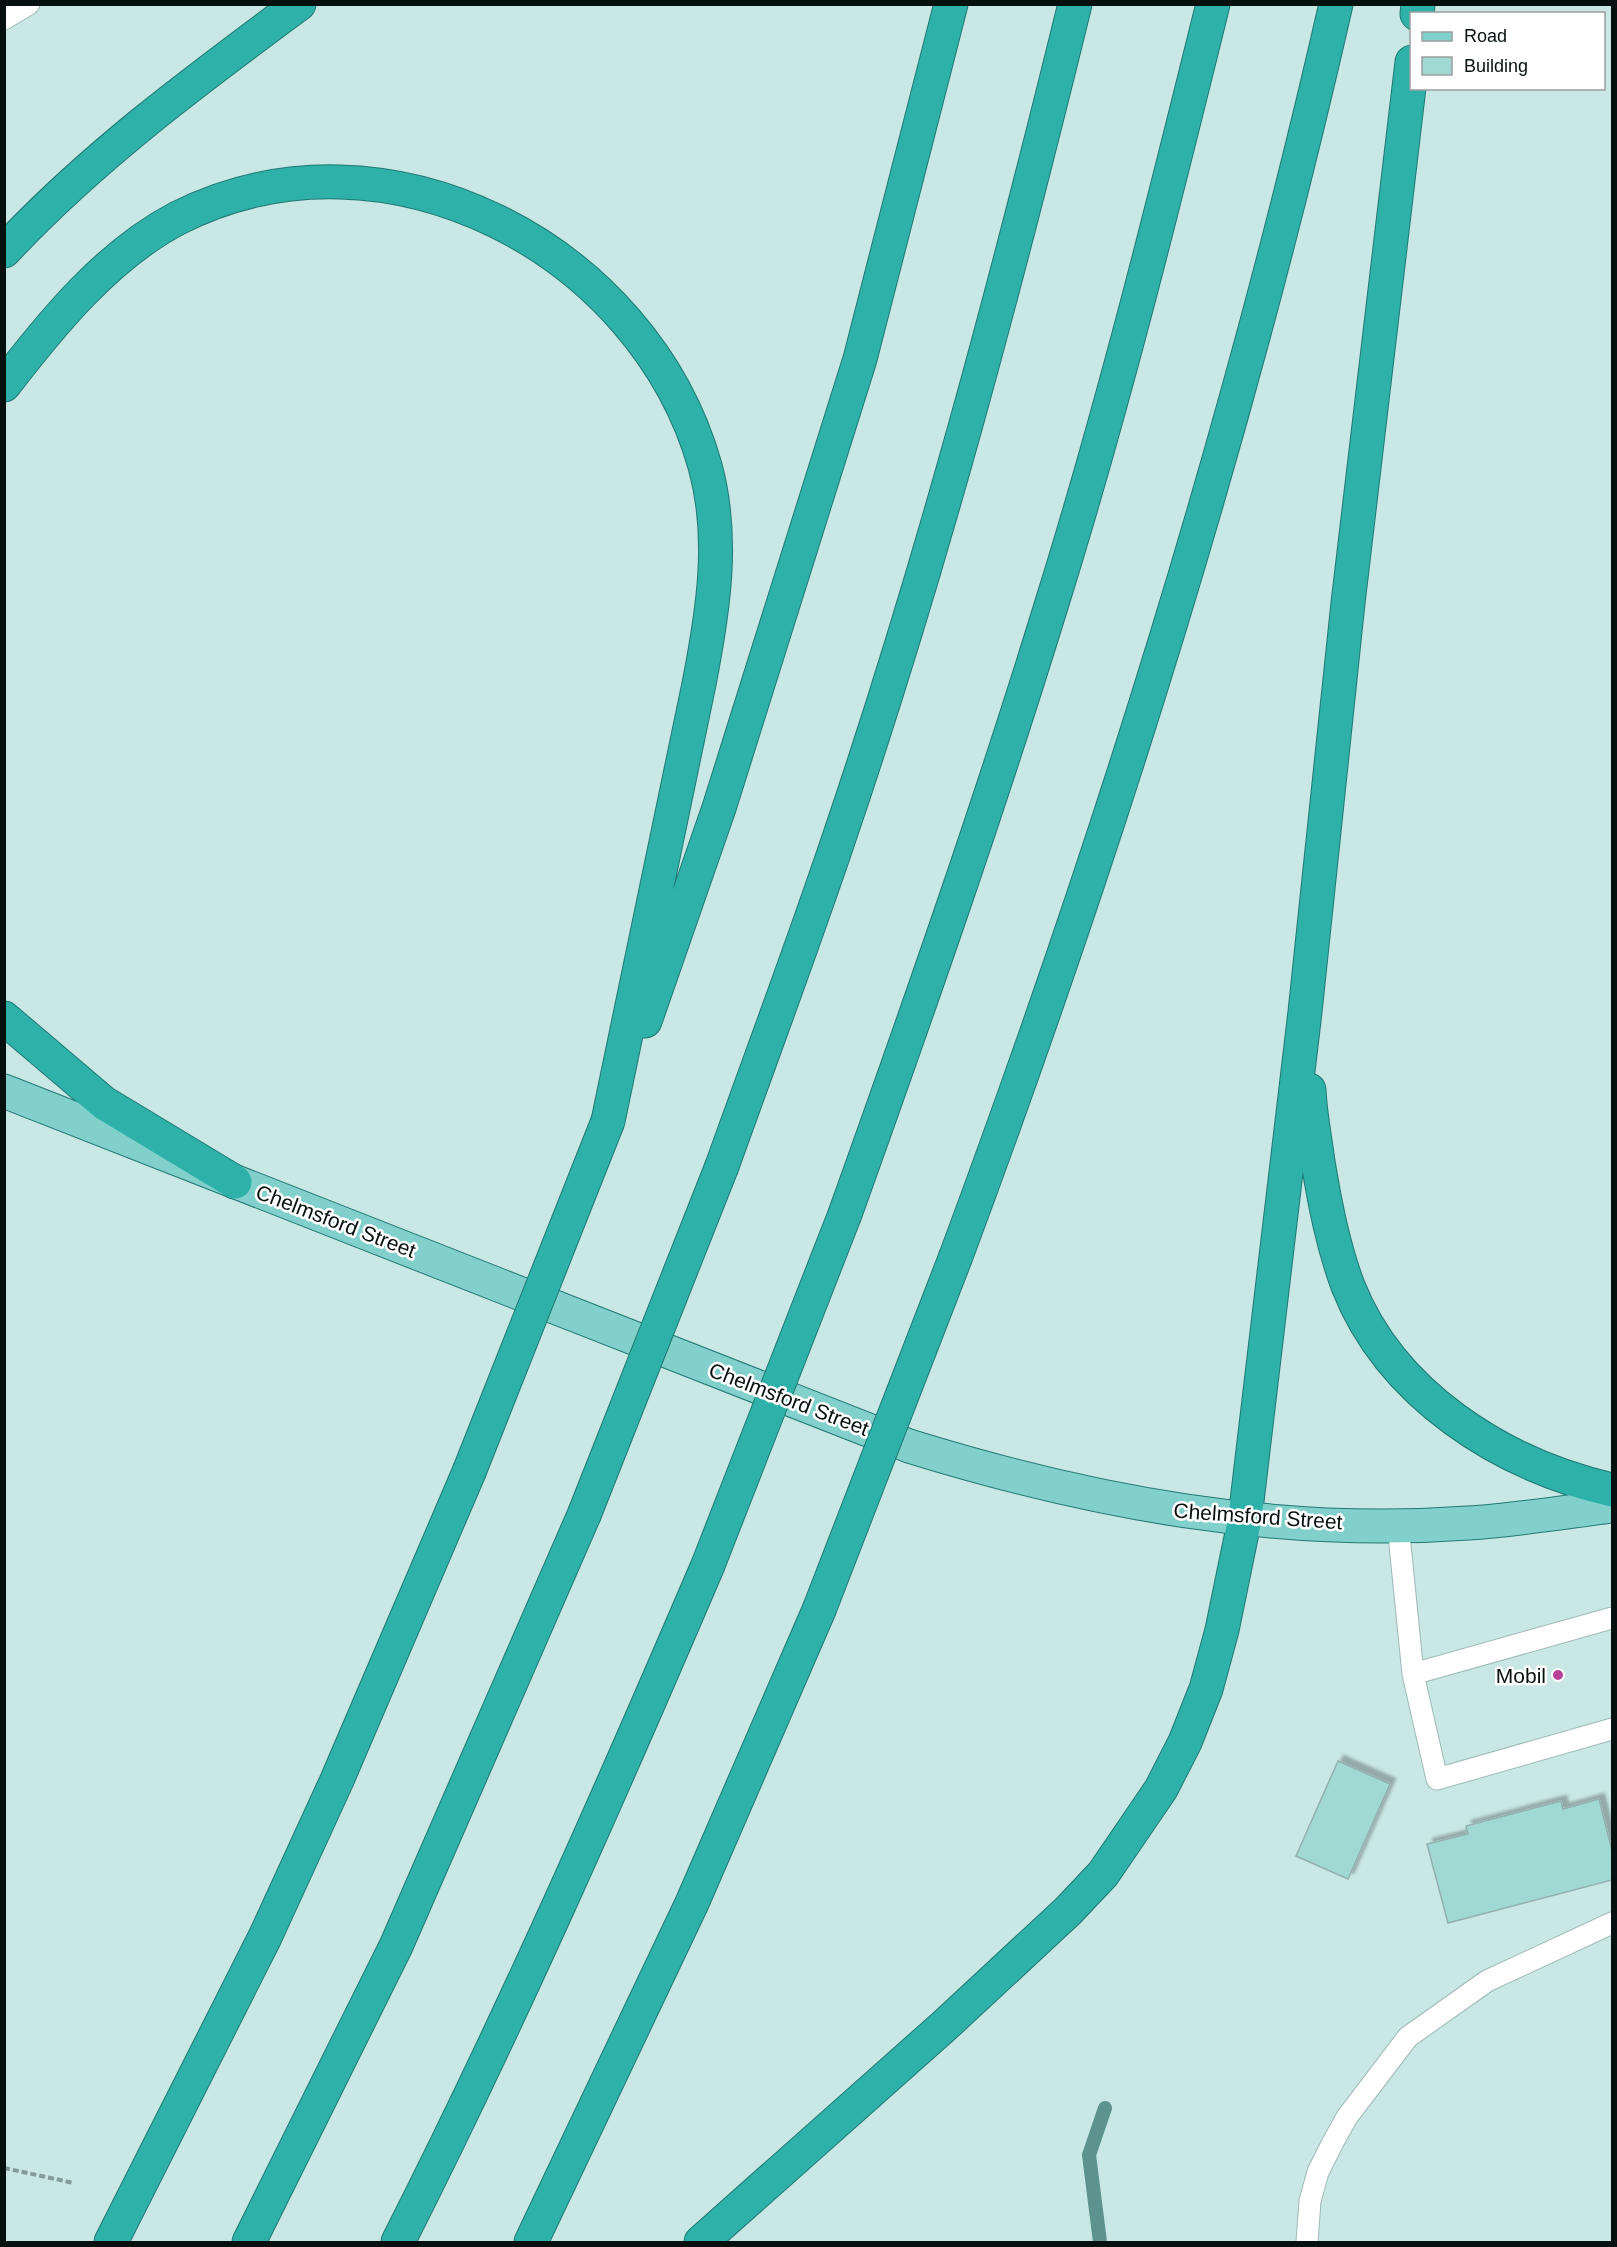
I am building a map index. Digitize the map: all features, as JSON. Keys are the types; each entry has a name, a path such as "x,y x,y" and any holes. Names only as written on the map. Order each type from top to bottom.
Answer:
{"highway":[{"path":"4,251 79,176 183,90 299,4"},
{"path":"111,2242 202,2066 270,1927 337,1780 469,1472 608,1122 666,964 719,808 850,392 902,205 951,4"},
{"path":"249,2242 396,1946 584,1515 722,1166 839,838 888,683 1017,238 1075,4"},
{"path":"398,2242 476,2084 571,1880 708,1565 845,1214 952,912 1052,604 1136,303 1213,4"},
{"path":"531,2242 692,1903 819,1610 956,1256 1072,933 1168,628 1257,318 1336,4"},
{"path":"701,2242 943,2027 1068,1911 1103,1874 1161,1789 1206,1689 1222,1630 1245,1518 1305,1012 1348,603 1410,79"},
{"path":"4,385 38,341 72,304 139,243 177,219 217,202 260,190 305,184 345,183 392,188 433,195 479,213 523,234 564,261 599,291 633,327 662,368 686,414 705,466 714,517 716,569 711,619 699,684 608,1122"},
{"path":"1305,1012 1309,1098 1323,1193 1334,1241 1349,1287 1372,1331 1400,1368 1431,1401 1465,1426 1504,1450 1549,1472 1612,1490"},
{"path":"4,1018 104,1103 235,1182"}],"main road":[{"name":"Chelmsford Street","path":"4,1091 909,1446 996,1473 1157,1508 1245,1518 1398,1525 1467,1523 1612,1506"}],"lane":[{"path":"5,19 29,4"},
{"path":"1398,1525 1413,1674 1437,1779 1612,1729"},
{"path":"1413,1674 1612,1618"},
{"path":"1307,2242 1310,2201 1318,2172 1347,2117 1407,2037 1487,1981 1612,1923"}],"path":[{"path":"4,2168 74,2183"}],"building":[{"path":"1338,1761 1390,1784 1348,1879 1296,1856"},
{"path":"1599,1799 1612,1851 1612,1880 1448,1923 1427,1844 1468,1834 1466,1826 1561,1801 1563,1809"}],"waterway":[{"path":"1100,2242 1089,2155 1105,2108"}],"place":[{"name":"Mobil","path":"1558,1675"}]}
